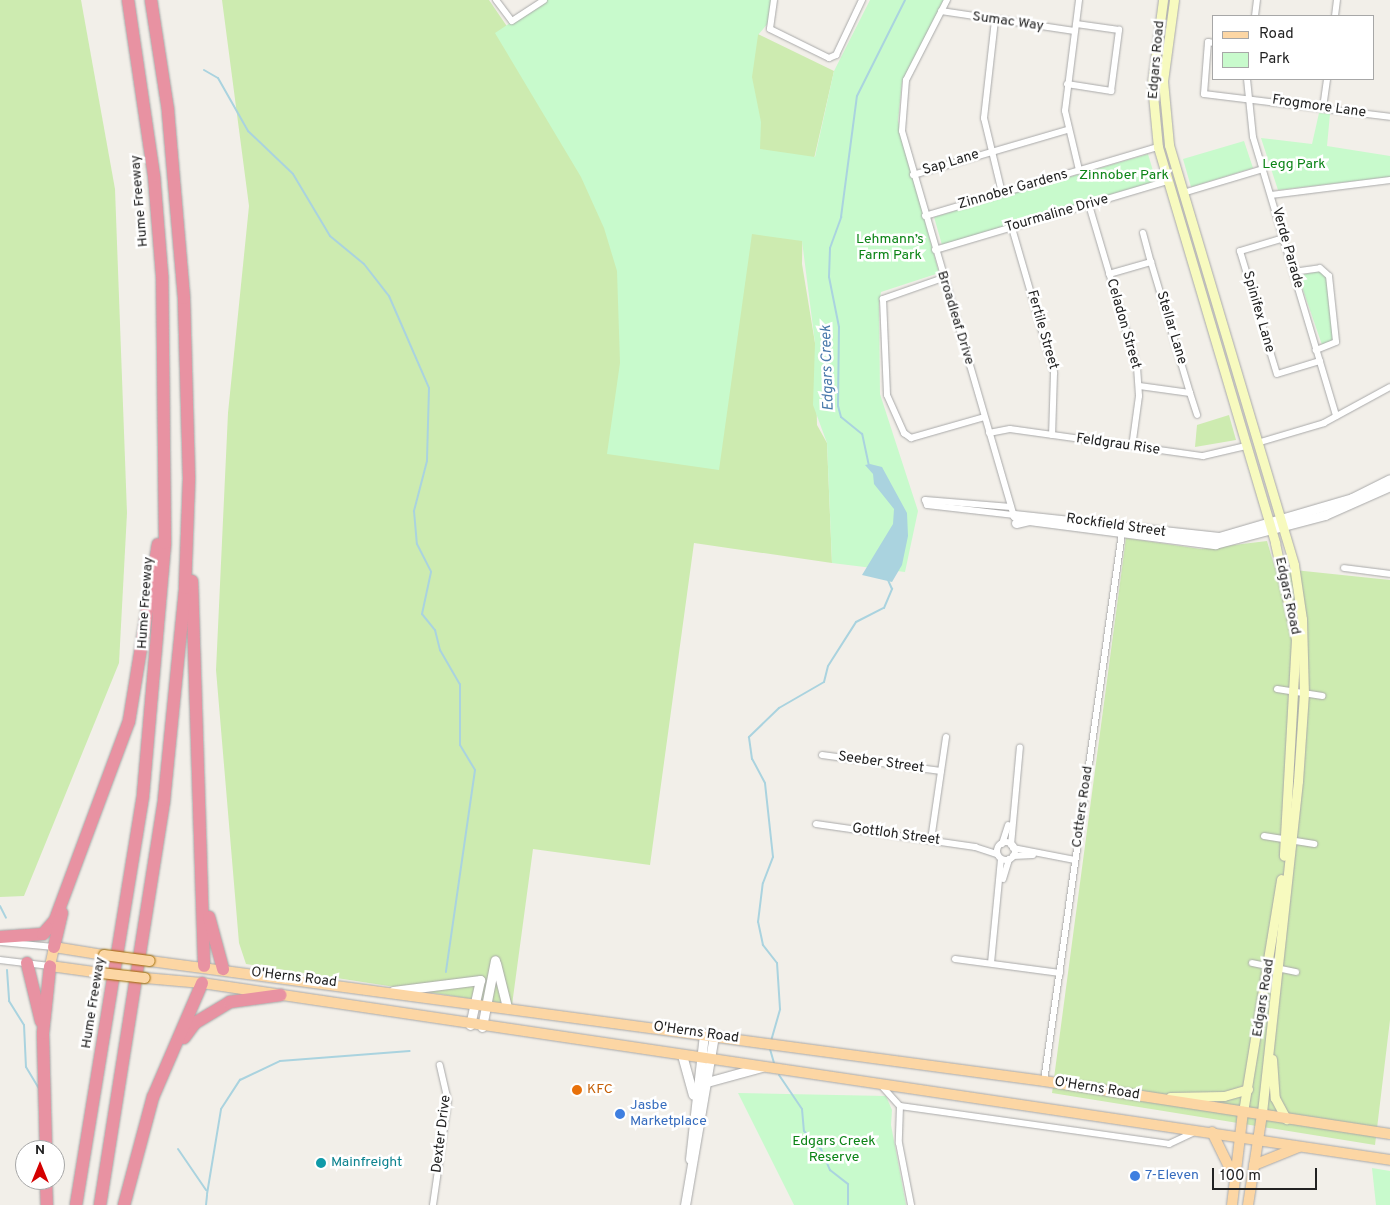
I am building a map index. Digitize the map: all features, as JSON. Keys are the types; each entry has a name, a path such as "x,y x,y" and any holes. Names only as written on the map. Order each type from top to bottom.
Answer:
{"highway":[{"name":"Hume Freeway","path":"76,1205 149,747 162,602 166,479 166,352 157,216 128,0"},
{"path":"151,0 180,223 189,478 195,796 204,895 204,966"},
{"path":"100,1205 170,749 189,478"},
{"path":"0,937 43,934 55,920 129,721 148,621 166,479"},
{"path":"54,947 70,882"},
{"path":"204,895 223,969"},
{"path":"27,963 43,1033"},
{"path":"46,1140 43,1033 50,966"},
{"path":"124,1205 153,1097 202,983"},
{"path":"172,1054 195,1023 230,1002 280,995"},
{"path":"46,1190 46,1205"}],"main road":[{"name":"Edgars Road","path":"1163,0 1152,84 1158,147 1270,527 1296,639 1300,692"},
{"name":"Edgars Road","path":"1174,0 1163,103 1178,177 1300,592 1300,692 1288,840 1274,968 1270,1042 1262,1115 1248,1205"},
{"path":"1246,446 1257,443"},
{"path":"50,966 54,947"},
{"name":"O'Herns Road","path":"54,947 788,1045 1044,1081 1390,1134"},
{"name":"O'Herns Road","path":"50,966 202,983 482,1027 878,1082 1390,1160"},
{"path":"202,983 204,966"},
{"name":"Edgars Road","path":"1232,1205 1243,1112 1274,968"},
{"path":"1270,1042 1275,1098 1286,1119"},
{"path":"1150,1097 1224,1096 1248,1089"},
{"path":"1212,1132 1235,1179"},
{"path":"1254,1165 1302,1146"}],"street":[{"path":"496,0 506,17 515,21 544,0"},
{"path":"774,0 770,29 827,57 836,55 862,0"},
{"name":"Broadleaf Drive","path":"947,0 903,91 902,131 913,175 1014,517"},
{"path":"1079,0 1067,84 1067,130 1079,170"},
{"path":"1255,15 1257,0"},
{"path":"1335,15 1337,0"},
{"name":"Sumac Way","path":"941,10 995,20 1075,28 1119,30 1111,91 1067,84"},
{"path":"995,20 984,108 989,152 1002,193"},
{"name":"Frogmore Lane","path":"1212,43 1208,42 1204,94 1247,97 1390,117"},
{"name":"Verde Parade","path":"1248,80 1247,97 1263,170 1336,416"},
{"path":"1323,108 1327,80"},
{"name":"Sap Lane","path":"913,175 1067,130"},
{"name":"Zinnober Gardens","path":"925,216 1158,147"},
{"path":"1173,197 1263,170"},
{"name":"Tourmaline Drive","path":"935,250 1178,177"},
{"path":"1271,195 1390,180"},
{"name":"Celadon Street","path":"1089,205 1139,386 1132,447"},
{"name":"Fertile Street","path":"1012,228 1056,382 1052,435"},
{"name":"Stellar Lane","path":"1143,233 1197,415"},
{"name":"Spinifex Lane","path":"1284,238 1240,251 1277,374 1320,362"},
{"path":"1109,274 1151,262"},
{"path":"1293,272 1320,268 1329,276 1336,342 1316,350"},
{"path":"943,278 882,298 887,395 909,438 984,417"},
{"path":"1139,386 1190,393"},
{"path":"1257,443 1336,416 1390,387"},
{"name":"Feldgrau Rise","path":"989,433 1010,429 1202,456 1246,446"},
{"name":"Rockfield Street","path":"1281,524 1352,498 1390,479"},
{"name":"Rockfield Street","path":"958,506 1014,517 1122,530 1207,544 1281,524 1390,486"},
{"name":"Cotters Road","path":"1044,1081 1122,530"},
{"path":"1344,568 1390,574"},
{"path":"1277,689 1322,696"},
{"path":"931,840 946,737"},
{"path":"1001,885 1011,858 1011,817 1020,747"},
{"name":"Seeber Street","path":"822,755 941,771"},
{"path":"991,963 1001,885 1000,845 1011,817"},
{"name":"Gottloh Street","path":"816,824 975,847 999,856 1011,858"},
{"path":"1264,836 1314,844"},
{"name":"Gottloh Street","path":"975,847 1000,845 1012,847"},
{"path":"1012,847 1039,855 1075,860"},
{"path":"1011,858 1039,855"},
{"name":"O'Herns Road","path":"0,942 54,947"},
{"path":"956,959 1060,973"},
{"name":"O'Herns Road","path":"0,960 50,966"},
{"path":"482,1027 495,960 507,1007"},
{"path":"1252,963 1296,972"},
{"path":"393,991 480,980 470,1025"},
{"path":"689,1177 694,1102 709,1034"},
{"path":"682,1055 694,1102"},
{"path":"685,1205 707,1082 705,1059"},
{"name":"Dexter Drive","path":"433,1205 448,1101 440,1065"},
{"path":"707,1082 764,1067"},
{"path":"878,1082 891,1102 900,1106 1169,1144 1197,1130"},
{"path":"900,1106 899,1143 911,1205"}],"green space":[{"path":"0,0 81,0 115,189 127,513 119,663 24,896 0,897"},
{"path":"222,0 489,0 517,41 758,34 834,71 803,207 802,264 815,343 817,425 827,443 832,563 694,543 650,865 533,849 512,1005 246,964 239,943 216,670 228,413 249,206"},
{"name":"Lehmann’s Farm Park","path":"544,0 774,0 769,22 758,35 752,77 761,122 760,149 815,157 834,71 870,0 945,0 902,82 898,121 939,273 881,292 879,304 880,394 918,511 905,572 832,563 827,443 813,405 815,343 802,241 752,234 719,470 607,454 620,363 617,271 604,228 581,177 495,33"},
{"name":"Legg Park","path":"1319,113 1330,114 1327,146 1390,156 1390,177 1278,190 1261,138 1312,144"},
{"path":"1244,141 1253,168 1191,187 1183,159"},
{"name":"Zinnober Park","path":"1148,154 1156,181 942,245 934,217"},
{"path":"1320,271 1327,276 1334,337 1332,342 1322,345 1300,281 1301,275"},
{"path":"1229,415 1236,440 1195,447 1197,425"},
{"path":"1126,538 1201,549 1267,541 1275,568 1390,580 1390,1020 1375,1145 1052,1093"},
{"name":"Edgars Creek Reserve","path":"738,1093 886,1096 892,1110 891,1125 906,1205 794,1205"},
{"path":"1372,1168 1390,1171 1390,1205 1376,1205"}],"water":[{"path":"870,464 882,467 907,513 908,536 902,565 892,582 862,575 893,524 894,509 874,484 873,474 865,465"}],"waterway":[{"name":"Edgars Creek","path":"869,466 862,434 841,417 838,406 839,327 829,277 830,248 841,217 857,96 905,0"},
{"path":"204,70 218,78 248,131 293,174 330,236 364,264 389,296 429,388 427,461 414,511 417,544 431,572 422,614 435,630 440,650 460,684 460,745 475,770 446,972"},
{"name":"Edgars Creek","path":"771,1041 780,1009 777,963 763,945 758,922 763,883 773,857 765,783 752,759 749,737 779,708 824,682 828,666 856,622 884,608 892,589 888,580"},
{"path":"0,906 6,918"},
{"path":"7,970 9,1001 24,1025 26,1067 39,1089"},
{"name":"Edgars Creek","path":"770,1049 774,1063"},
{"path":"207,1194 221,1109 240,1080 280,1061 410,1051"},
{"name":"Edgars Creek","path":"779,1075 802,1109 804,1131 821,1149 830,1170 848,1184 848,1205"},
{"path":"178,1149 206,1190"},
{"path":"206,1205 207,1195"}],"place":[{"name":"KFC","path":"577,1090"},
{"name":"Jasbe Marketplace","path":"620,1114"},
{"name":"Mainfreight","path":"321,1163"},
{"name":"7-Eleven","path":"1135,1176"}]}
